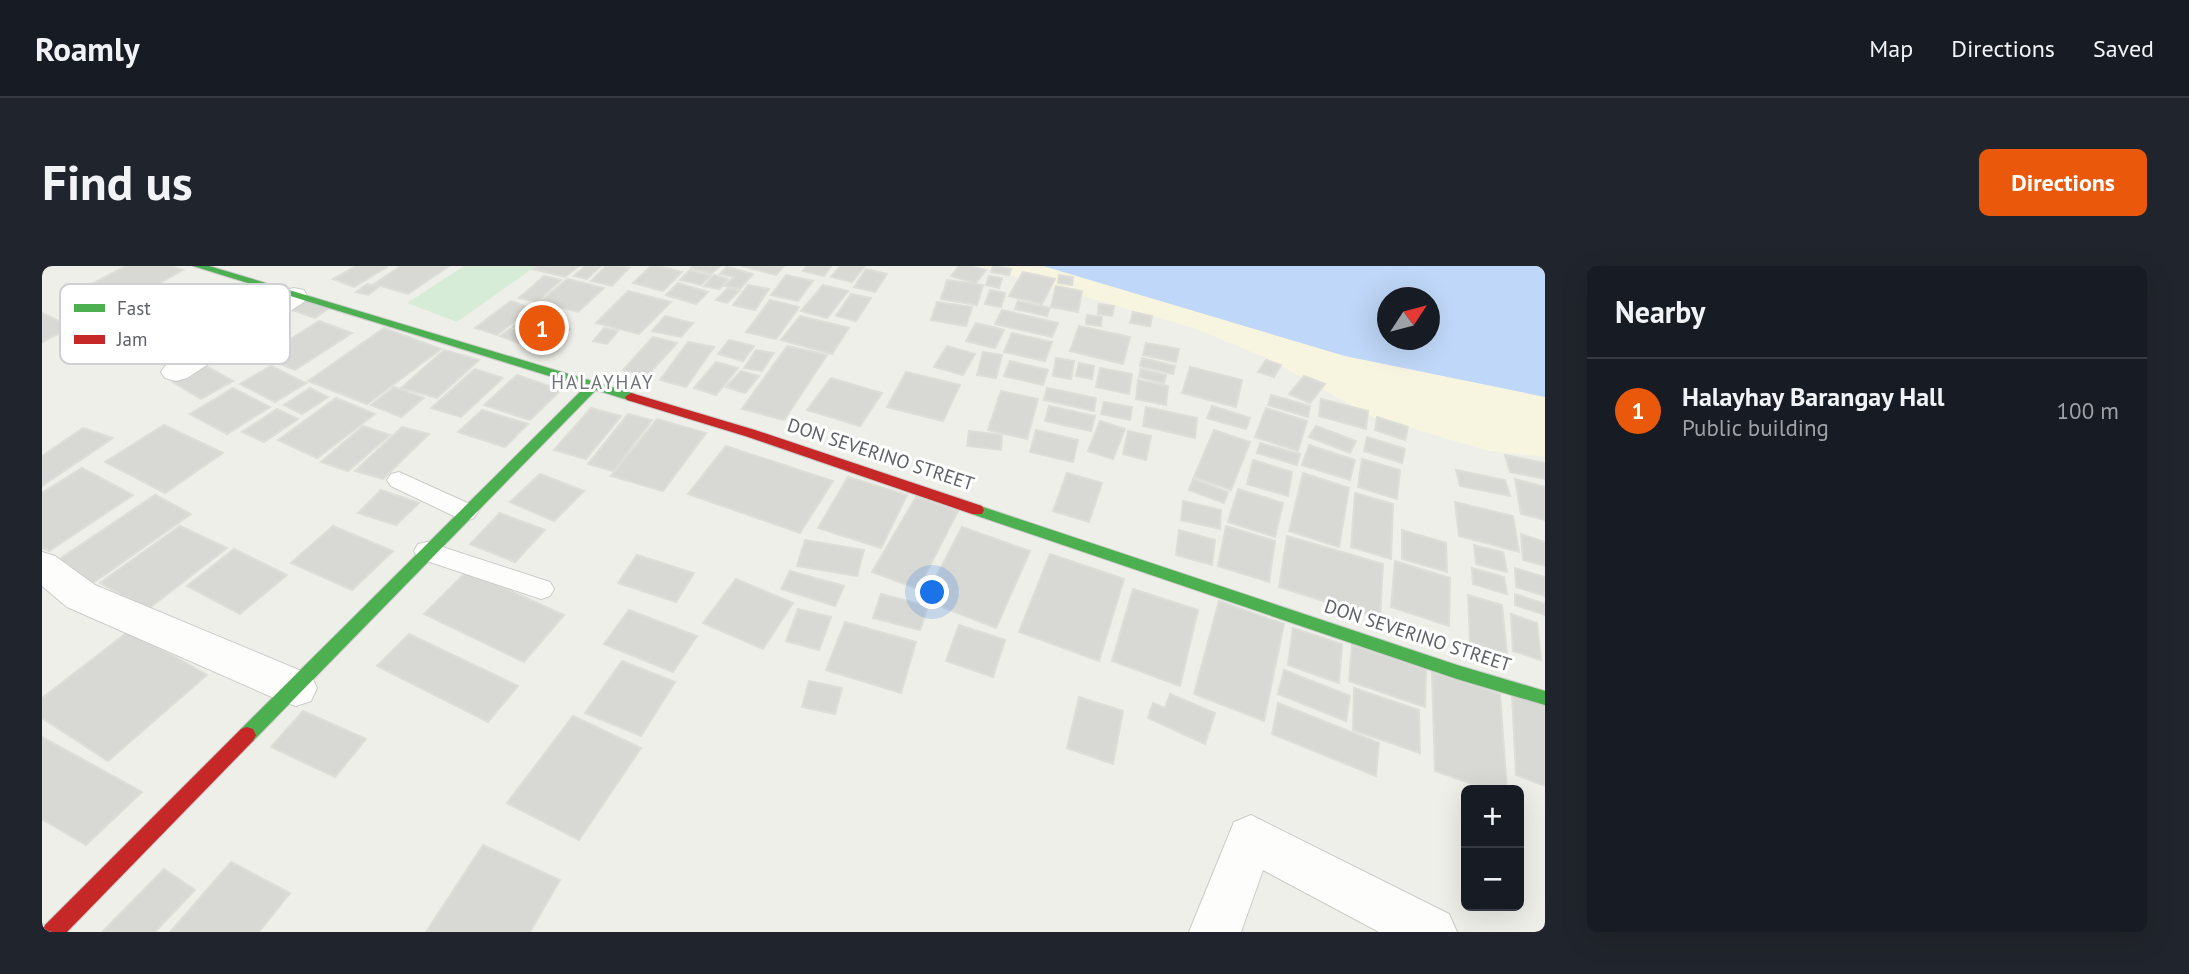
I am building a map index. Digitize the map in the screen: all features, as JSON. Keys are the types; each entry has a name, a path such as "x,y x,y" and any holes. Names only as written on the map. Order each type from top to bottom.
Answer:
{"street":[{"name":"DON SEVERINO STREET","path":"198,266 256,284"},
{"name":"DON SEVERINO STREET","path":"290,295 750,433 1457,672 1545,698"},
{"path":"290,299 294,296"},
{"path":"176,372 188,364"},
{"path":"52,932 592,387"},
{"path":"42,566 80,596 296,688"},
{"path":"1215,932 1251,838 1431,932"}],"lane":[{"path":"399,480 466,512"},
{"path":"427,551 541,589"}],"green space":[{"path":"464,266 536,266 457,322 407,303"}],"sand":[{"path":"978,266 1049,267 1345,356 1545,397 1545,457 1489,451 1370,416 1271,360 1194,328"}],"water":[{"path":"1043,266 1545,266 1545,397 1345,356"}],"building":[{"path":"126,266 171,266 183,270 158,284 92,284"},
{"path":"356,266 387,267 354,287 333,279"},
{"path":"401,266 449,266 408,294 374,284"},
{"path":"538,266 579,266 565,277 533,269"},
{"path":"585,266 601,266 587,279 574,276"},
{"path":"606,266 629,268 612,286 591,281"},
{"path":"651,266 682,272 663,291 633,283"},
{"path":"720,266 711,274 691,268"},
{"path":"742,266 784,266 776,275"},
{"path":"807,266 831,266 824,276 803,271"},
{"path":"840,266 865,266 852,282 831,277"},
{"path":"959,266 986,270 976,283 951,276"},
{"path":"993,266 1011,269 1009,275 991,272"},
{"path":"727,267 753,274 740,289 724,286 734,277 720,274"},
{"path":"866,269 887,274 875,292 854,287"},
{"path":"690,270 710,276 701,285 680,280"},
{"path":"1023,272 1055,279 1042,304 1009,296"},
{"path":"714,275 728,279 719,289 704,286"},
{"path":"786,275 813,281 798,301 771,295"},
{"path":"1059,275 1073,277 1072,285 1058,283"},
{"path":"544,276 561,280 537,302 519,298"},
{"path":"989,276 1002,278 999,288 986,285"},
{"path":"567,279 604,288 578,312 540,302"},
{"path":"947,280 983,285 977,305 941,299"},
{"path":"678,283 708,292 696,304 666,295"},
{"path":"367,284 379,287 368,295 356,292"},
{"path":"748,285 769,289 755,310 733,305"},
{"path":"823,285 848,291 827,318 801,311"},
{"path":"1056,286 1082,291 1078,312 1051,307"},
{"path":"728,288 739,291 727,303 716,300"},
{"path":"990,290 1005,293 1001,307 985,304"},
{"path":"628,291 671,302 639,334 596,323"},
{"path":"851,294 871,298 856,321 836,316"},
{"path":"298,298 329,308 315,318 290,309 290,303"},
{"path":"770,300 799,307 776,339 746,332"},
{"path":"511,301 531,308 497,335 475,328"},
{"path":"1018,301 1050,308 1047,316 1015,309"},
{"path":"937,302 972,307 966,326 931,320"},
{"path":"1099,304 1114,306 1112,316 1098,314"},
{"path":"1002,310 1058,323 1052,337 995,324"},
{"path":"1133,312 1152,316 1150,326 1130,323"},
{"path":"42,313 60,322 60,333 42,342"},
{"path":"529,315 570,329 554,342 513,327"},
{"path":"1087,315 1102,317 1101,326 1086,324"},
{"path":"665,316 693,323 681,337 652,331"},
{"path":"800,316 849,328 832,354 781,340"},
{"path":"319,321 352,333 295,370 280,364 290,364 290,339"},
{"path":"976,323 1004,330 995,348 966,341"},
{"path":"1079,326 1130,337 1123,364 1070,351"},
{"path":"384,328 441,349 367,404 308,381"},
{"path":"604,328 618,331 607,344 593,341"},
{"path":"510,329 528,335 519,343 500,336"},
{"path":"1012,333 1052,342 1045,361 1004,352"},
{"path":"653,337 677,343 647,376 623,370"},
{"path":"729,340 754,346 743,361 718,354"},
{"path":"688,342 714,347 686,387 660,380"},
{"path":"1146,343 1179,349 1176,362 1143,355"},
{"path":"787,346 827,355 784,420 742,409"},
{"path":"947,346 975,354 963,375 934,367"},
{"path":"444,350 479,360 437,398 401,388"},
{"path":"756,350 774,353 762,371 744,368"},
{"path":"983,352 1002,355 996,378 977,375"},
{"path":"1056,358 1074,361 1071,379 1053,376"},
{"path":"1142,358 1175,366 1173,374 1140,366"},
{"path":"1266,360 1281,365 1274,377 1258,372"},
{"path":"1010,361 1048,370 1043,385 1004,376"},
{"path":"716,362 738,368 716,395 694,388"},
{"path":"1079,363 1094,366 1092,379 1076,376"},
{"path":"204,365 233,381 201,399 173,382"},
{"path":"271,366 306,383 275,402 240,384"},
{"path":"1190,367 1242,380 1236,407 1182,393"},
{"path":"1100,368 1132,374 1129,394 1096,387"},
{"path":"475,369 503,378 461,417 431,408"},
{"path":"1141,369 1166,375 1164,383 1139,377"},
{"path":"741,371 759,376 745,393 726,387"},
{"path":"906,372 960,385 943,421 887,407"},
{"path":"517,375 561,390 530,420 484,405"},
{"path":"1304,376 1325,384 1310,403 1289,394"},
{"path":"831,378 882,393 860,426 807,410"},
{"path":"1138,380 1168,386 1166,405 1136,399"},
{"path":"394,387 424,398 401,417 371,405"},
{"path":"233,388 270,407 227,434 190,414"},
{"path":"310,388 328,397 302,414 284,405"},
{"path":"1047,388 1096,398 1094,411 1044,400"},
{"path":"1001,391 1038,399 1027,439 988,430"},
{"path":"1271,395 1310,406 1308,417 1268,405"},
{"path":"336,398 375,414 317,458 278,440"},
{"path":"1321,399 1368,411 1366,429 1319,416"},
{"path":"1104,402 1132,407 1130,420 1101,414"},
{"path":"1049,406 1095,416 1091,431 1045,421"},
{"path":"1212,406 1250,418 1246,429 1207,418"},
{"path":"1146,407 1197,418 1195,438 1143,426"},
{"path":"591,408 621,416 586,459 554,450"},
{"path":"1266,408 1307,421 1298,451 1255,437"},
{"path":"277,409 298,419 264,442 242,432"},
{"path":"482,410 528,424 505,447 458,432"},
{"path":"628,414 652,420 613,471 588,464"},
{"path":"1377,417 1408,427 1405,440 1375,430"},
{"path":"657,419 706,433 663,491 611,476"},
{"path":"1100,421 1125,429 1113,459 1088,451"},
{"path":"164,425 223,453 165,493 105,462"},
{"path":"363,426 390,435 348,471 321,462"},
{"path":"1316,426 1356,441 1350,453 1309,437"},
{"path":"402,427 429,434 383,479 355,471"},
{"path":"83,428 113,438 42,486 42,456"},
{"path":"1036,430 1078,440 1073,462 1030,452"},
{"path":"1214,430 1250,442 1231,490 1194,477"},
{"path":"969,431 1002,435 1001,450 967,446"},
{"path":"1128,431 1151,436 1146,460 1123,454"},
{"path":"1367,437 1405,449 1402,463 1364,451"},
{"path":"1260,443 1300,454 1297,465 1257,453"},
{"path":"1309,445 1355,460 1350,480 1302,465"},
{"path":"726,446 833,481 800,533 688,494"},
{"path":"1505,455 1545,463 1545,479 1510,472"},
{"path":"1362,459 1400,470 1397,499 1358,487"},
{"path":"1253,460 1292,472 1288,496 1247,484"},
{"path":"82,468 133,495 49,551 42,548 42,493"},
{"path":"1456,470 1505,480 1510,496 1460,486"},
{"path":"1067,473 1102,483 1089,522 1053,511"},
{"path":"1303,473 1349,488 1339,547 1289,531"},
{"path":"540,474 584,491 554,521 510,502"},
{"path":"848,477 907,495 881,548 818,528"},
{"path":"1193,479 1228,492 1224,503 1189,490"},
{"path":"1515,479 1545,487 1545,520 1521,514"},
{"path":"1238,489 1283,503 1275,537 1228,522"},
{"path":"381,490 419,503 396,525 358,513"},
{"path":"1355,493 1393,504 1391,559 1351,547"},
{"path":"155,495 191,514 90,585 55,562"},
{"path":"916,497 958,511 918,589 872,572"},
{"path":"1183,501 1221,510 1220,529 1181,520"},
{"path":"1455,502 1513,516 1519,552 1459,536"},
{"path":"500,513 545,530 515,562 470,544"},
{"path":"180,526 227,548 148,609 100,583"},
{"path":"333,526 393,551 352,590 291,563"},
{"path":"1226,526 1275,541 1269,582 1218,566"},
{"path":"962,527 1030,551 996,628 924,600"},
{"path":"1179,530 1215,540 1212,565 1176,555"},
{"path":"1402,530 1446,543 1447,572 1402,559"},
{"path":"1521,534 1545,542 1545,566 1523,560"},
{"path":"1287,536 1383,564 1380,619 1279,587"},
{"path":"805,540 864,550 857,576 797,566"},
{"path":"1474,545 1503,552 1507,572 1476,564"},
{"path":"234,549 287,575 240,614 187,586"},
{"path":"1050,554 1124,579 1099,661 1019,632"},
{"path":"637,555 694,573 676,602 618,583"},
{"path":"1395,561 1450,578 1449,626 1391,607"},
{"path":"1472,568 1504,577 1507,594 1473,584"},
{"path":"1515,568 1545,577 1545,596 1516,587"},
{"path":"467,571 564,615 524,662 424,614"},
{"path":"790,571 844,586 835,606 781,589"},
{"path":"736,579 793,603 763,649 703,623"},
{"path":"1133,589 1198,610 1180,686 1112,661"},
{"path":"881,594 928,606 920,630 873,618"},
{"path":"1515,594 1545,604 1545,615 1515,605"},
{"path":"1468,595 1502,605 1507,654 1470,642"},
{"path":"1219,601 1284,624 1264,721 1194,694"},
{"path":"798,609 831,617 819,650 786,641"},
{"path":"629,610 697,636 673,672 604,644"},
{"path":"1511,614 1537,623 1541,660 1513,651"},
{"path":"845,622 916,642 901,693 826,670"},
{"path":"959,625 1005,640 993,677 946,661"},
{"path":"1293,628 1342,644 1339,683 1288,665"},
{"path":"129,631 207,675 108,761 42,718 42,698"},
{"path":"409,634 518,686 488,722 377,666"},
{"path":"1352,645 1426,670 1425,707 1349,681"},
{"path":"622,661 675,682 641,736 585,713"},
{"path":"1284,670 1350,696 1346,721 1278,694"},
{"path":"1432,672 1500,694 1507,785 1475,785 1435,771"},
{"path":"809,681 842,688 835,714 802,707"},
{"path":"1354,688 1419,710 1420,753 1353,730"},
{"path":"1170,694 1215,713 1205,744 1148,718 1153,703 1165,708"},
{"path":"1512,694 1545,705 1545,786 1516,775"},
{"path":"1079,697 1123,711 1113,764 1067,748"},
{"path":"1278,703 1379,743 1376,776 1272,734"},
{"path":"303,711 366,739 335,777 271,747"},
{"path":"573,716 641,748 579,840 507,803"},
{"path":"42,737 142,792 86,845 42,819"},
{"path":"483,845 560,880 530,932 426,932"},
{"path":"231,862 290,893 259,932 170,932"},
{"path":"164,869 195,890 155,932 102,932"}],"traffic: fast":[{"path":"198,266 257,284"},
{"path":"290,294 631,397"},
{"path":"247,735 592,387"},
{"path":"977,510 1457,672 1545,698"}],"traffic: jam":[{"path":"631,397 750,433 977,510"},
{"path":"52,932 247,735"}],"place":[{"name":"Halayhay Barangay Hall","path":"542,328"}],"district":[{"name":"HALAYHAY","path":"603,382"}]}
